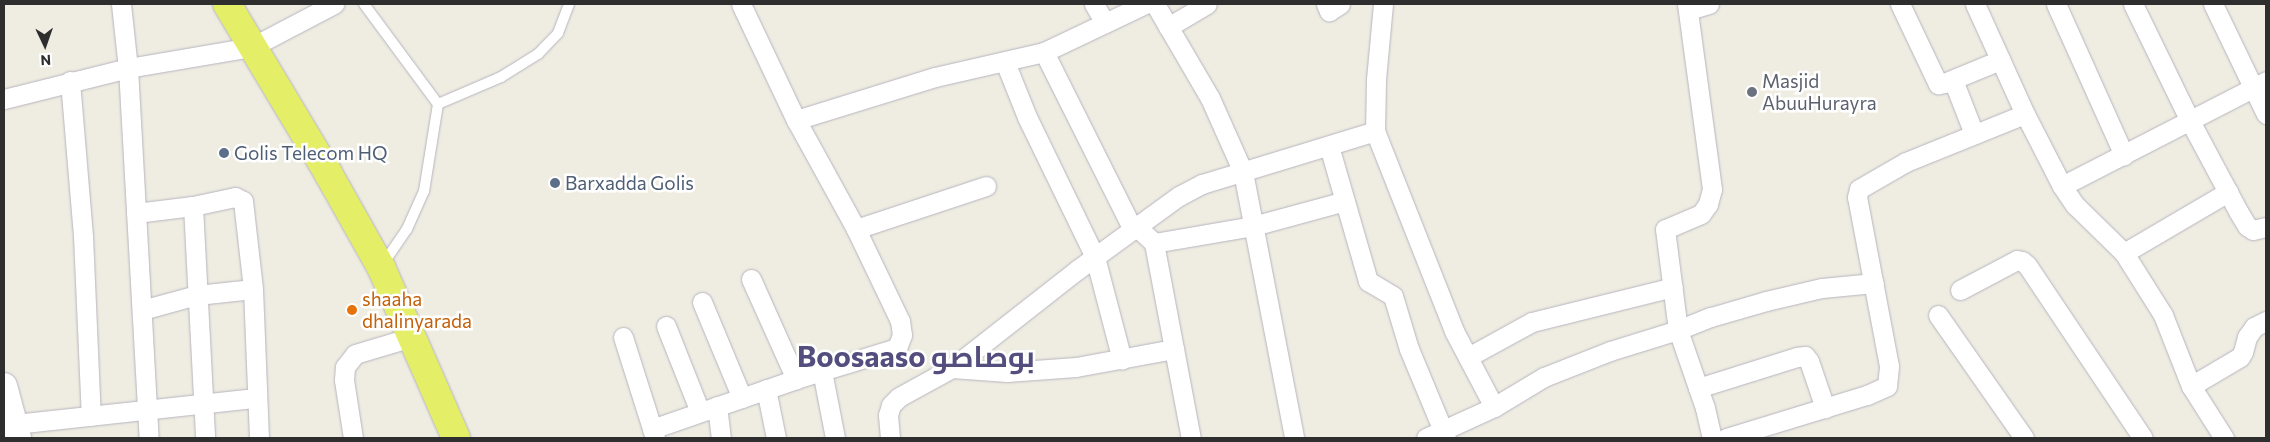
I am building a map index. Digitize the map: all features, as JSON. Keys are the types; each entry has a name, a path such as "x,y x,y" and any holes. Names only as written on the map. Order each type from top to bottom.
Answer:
{"main road":[{"path":"227,4 328,173 381,267 456,438"}],"street":[{"path":"121,4 128,68 149,438"},
{"path":"4,99 128,68 252,47 334,4"},
{"path":"623,337 654,434 709,409 796,379 898,348 902,335 900,322 856,229 796,120 741,4"},
{"path":"1094,4 1105,23"},
{"path":"796,120 935,77 1044,52 1145,4"},
{"path":"1155,4 1210,98 1242,172 1294,438"},
{"path":"1168,28 1207,4"},
{"path":"1326,4 1330,11 1340,4"},
{"path":"1383,4 1376,80 1375,131 1454,331 1494,407"},
{"path":"1709,4 1688,7 1712,189 1708,204 1702,214 1665,229 1678,330 1698,388 1712,438"},
{"path":"1900,4 1938,84 1953,80 2000,60"},
{"path":"1975,4 2025,114 2062,186 2075,205 2124,253 2163,315 2191,386 2224,438"},
{"path":"2056,4 2124,155"},
{"path":"2133,4 2190,121 2247,226 2253,230 2266,228"},
{"path":"2213,4 2260,85 2266,114"},
{"path":"1044,52 1135,229 1154,243 1191,438"},
{"path":"1005,62 1027,117 1095,257 1122,360"},
{"path":"1953,80 1974,134"},
{"path":"70,81 83,236 90,416"},
{"path":"2062,186 2260,85"},
{"path":"1726,438 1825,408 1887,386 1889,366 1857,197 1859,189 1906,162 2025,114"},
{"path":"890,438 888,415 891,405 899,397 952,368 1095,257 1180,196 1197,186 1375,131"},
{"path":"1329,146 1368,281 1393,296 1438,436 1494,407 1544,377 1572,365 1678,330 1711,317 1789,295 1822,288 1874,283"},
{"path":"856,229 986,186"},
{"path":"2124,253 2228,192"},
{"path":"136,213 193,206 235,197 243,202 252,289 259,438"},
{"path":"1154,243 1253,226 1345,201"},
{"path":"193,206 205,438"},
{"path":"1960,290 2016,260 2022,261 2143,438"},
{"path":"751,279 796,379"},
{"path":"1468,357 1532,322 1672,287"},
{"path":"142,310 198,295 252,289"},
{"path":"702,302 742,398"},
{"path":"1938,315 2024,438"},
{"path":"2191,386 2240,357 2250,332 2254,327 2266,321"},
{"path":"666,326 722,438"},
{"path":"353,438 344,380 345,367 355,354 412,337"},
{"path":"952,368 1007,372 1076,368 1174,349"},
{"path":"1698,388 1805,356 1809,361 1825,408"},
{"path":"822,371 835,438"},
{"path":"4,386 16,431 90,416 256,398"},
{"path":"766,389 776,438"}],"lane":[{"path":"364,4 438,104 424,191 406,229 381,267"},
{"path":"438,104 501,77 538,54 558,32 569,4"}],"place":[{"name":"Masjid AbuuHurayra","path":"1752,92"},
{"name":"Golis Telecom HQ","path":"224,153"},
{"name":"Barxadda Golis","path":"555,183"},
{"name":"shaaha dhalinyarada","path":"352,310"}],"district":[{"name":"Boosaaso بوصاصو","path":"916,356"}]}
